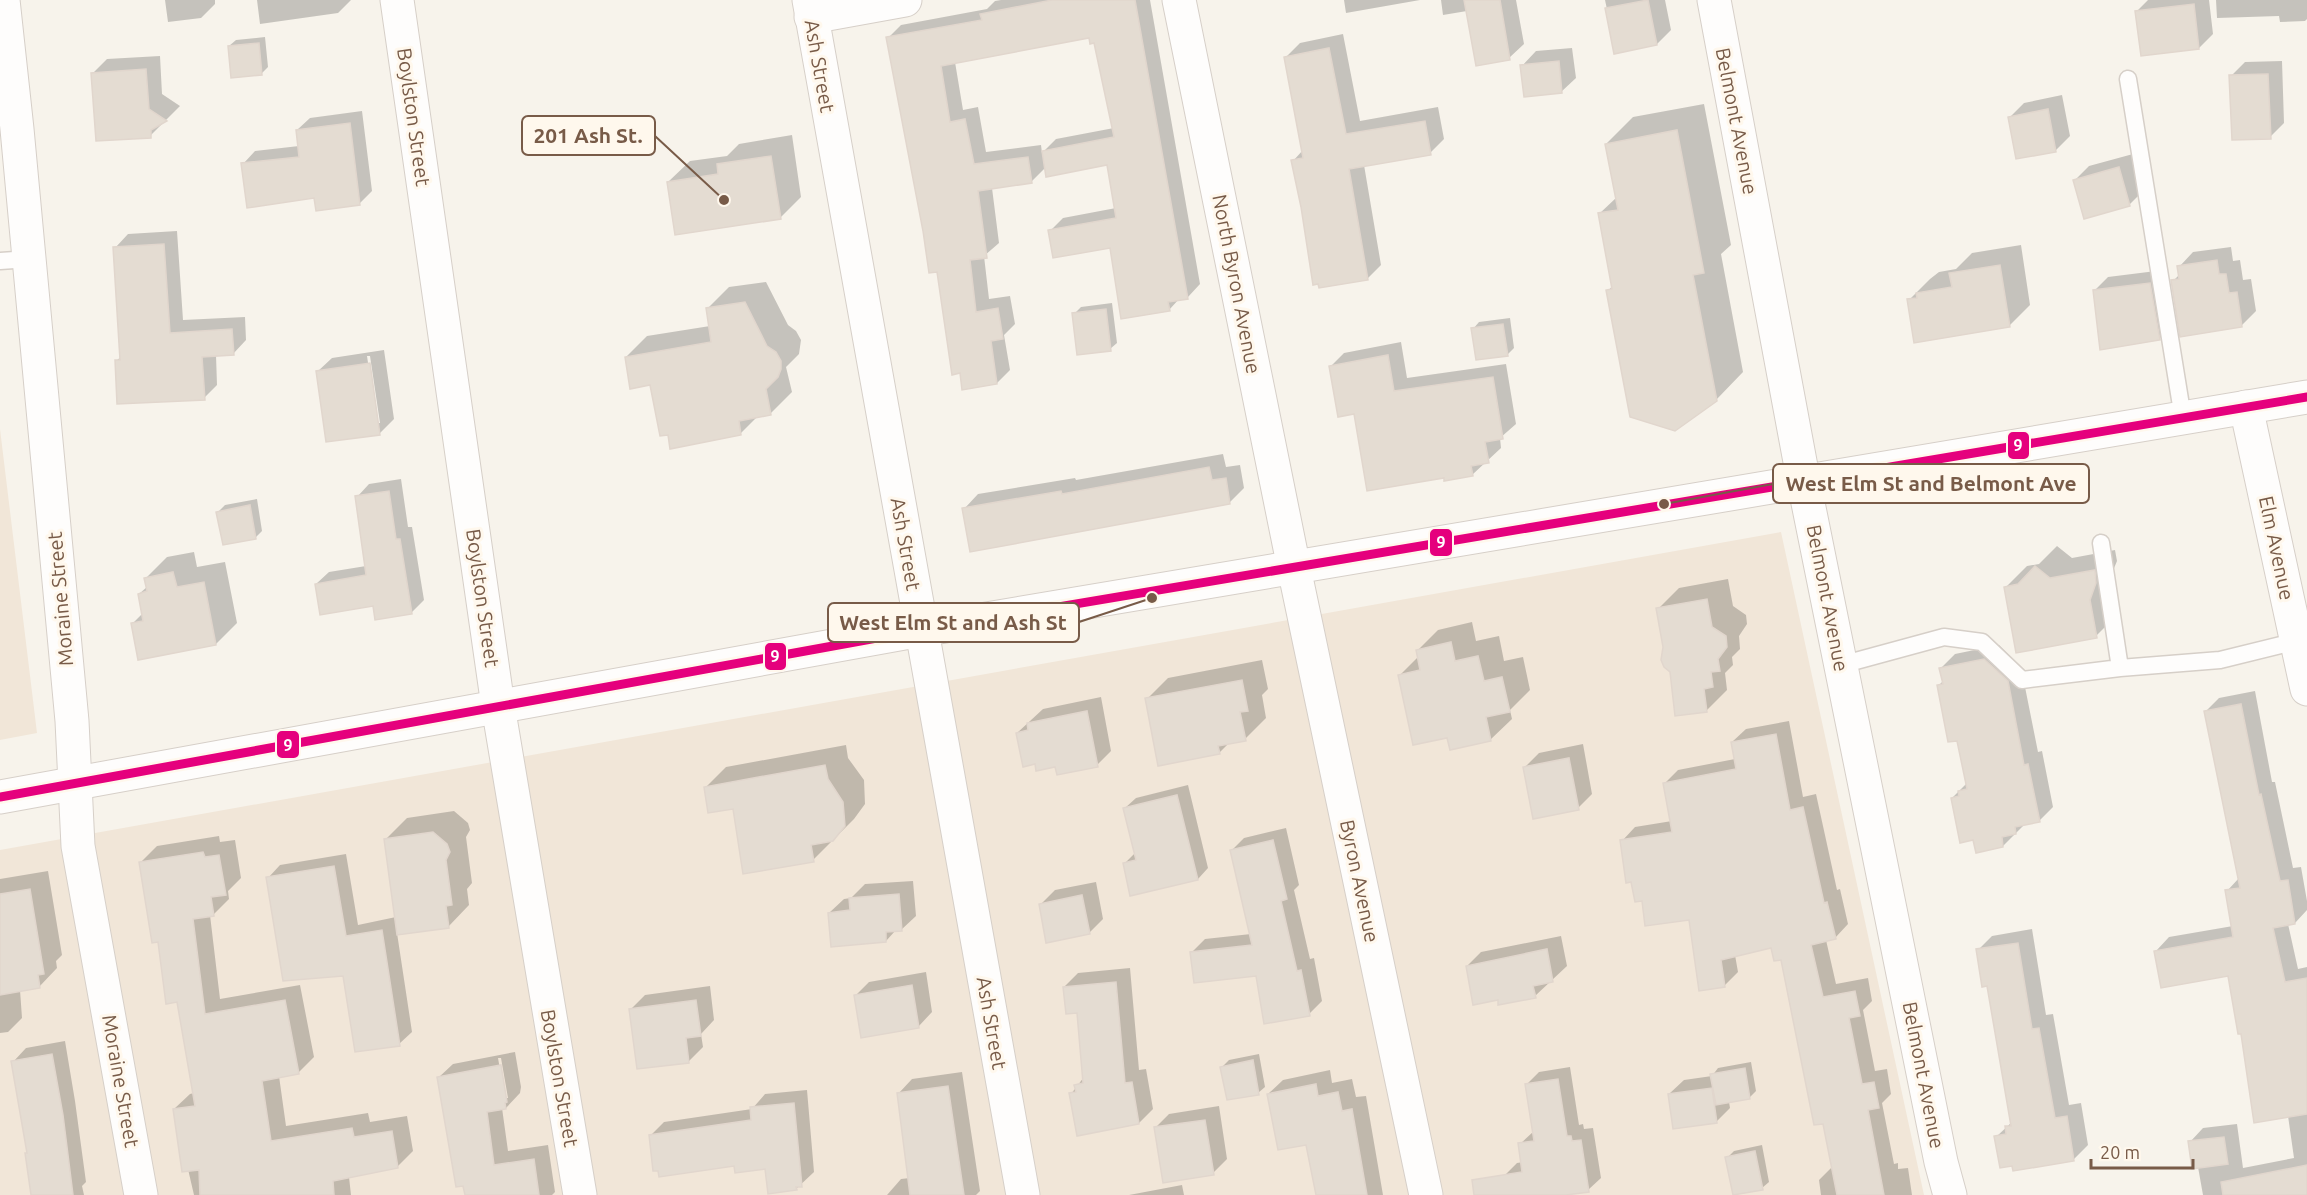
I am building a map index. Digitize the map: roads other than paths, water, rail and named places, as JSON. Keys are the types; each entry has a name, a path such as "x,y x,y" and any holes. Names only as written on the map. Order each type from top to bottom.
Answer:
{"street":[{"name":"Moraine Street","path":"3,0 14,260 72,721 78,846 141,1195"},
{"name":"Boylston Street","path":"397,0 498,706 580,1195"},
{"path":"810,8 905,0"},
{"name":"North Byron Avenue","path":"1179,0 1294,568"},
{"name":"Belmont Avenue","path":"1714,0 1804,483 1950,1195"},
{"name":"Ash Street","path":"810,8 1023,1195"},
{"path":"0,796 921,630 2307,397"},
{"name":"Elm Avenue","path":"2246,407 2307,689"},
{"name":"Byron Avenue","path":"1294,568 1426,1195"}],"lane":[{"path":"2128,79 2183,418"},
{"path":"2101,543 2120,668"},
{"path":"1841,665 1944,637 1982,642 2022,680 2120,668 2220,660 2297,641"}],"place":[{"name":"201 Ash St.","path":"724,200"},
{"name":"West Elm St and Belmont Ave","path":"1664,504"},
{"name":"West Elm St and Ash St","path":"1152,598"}]}
